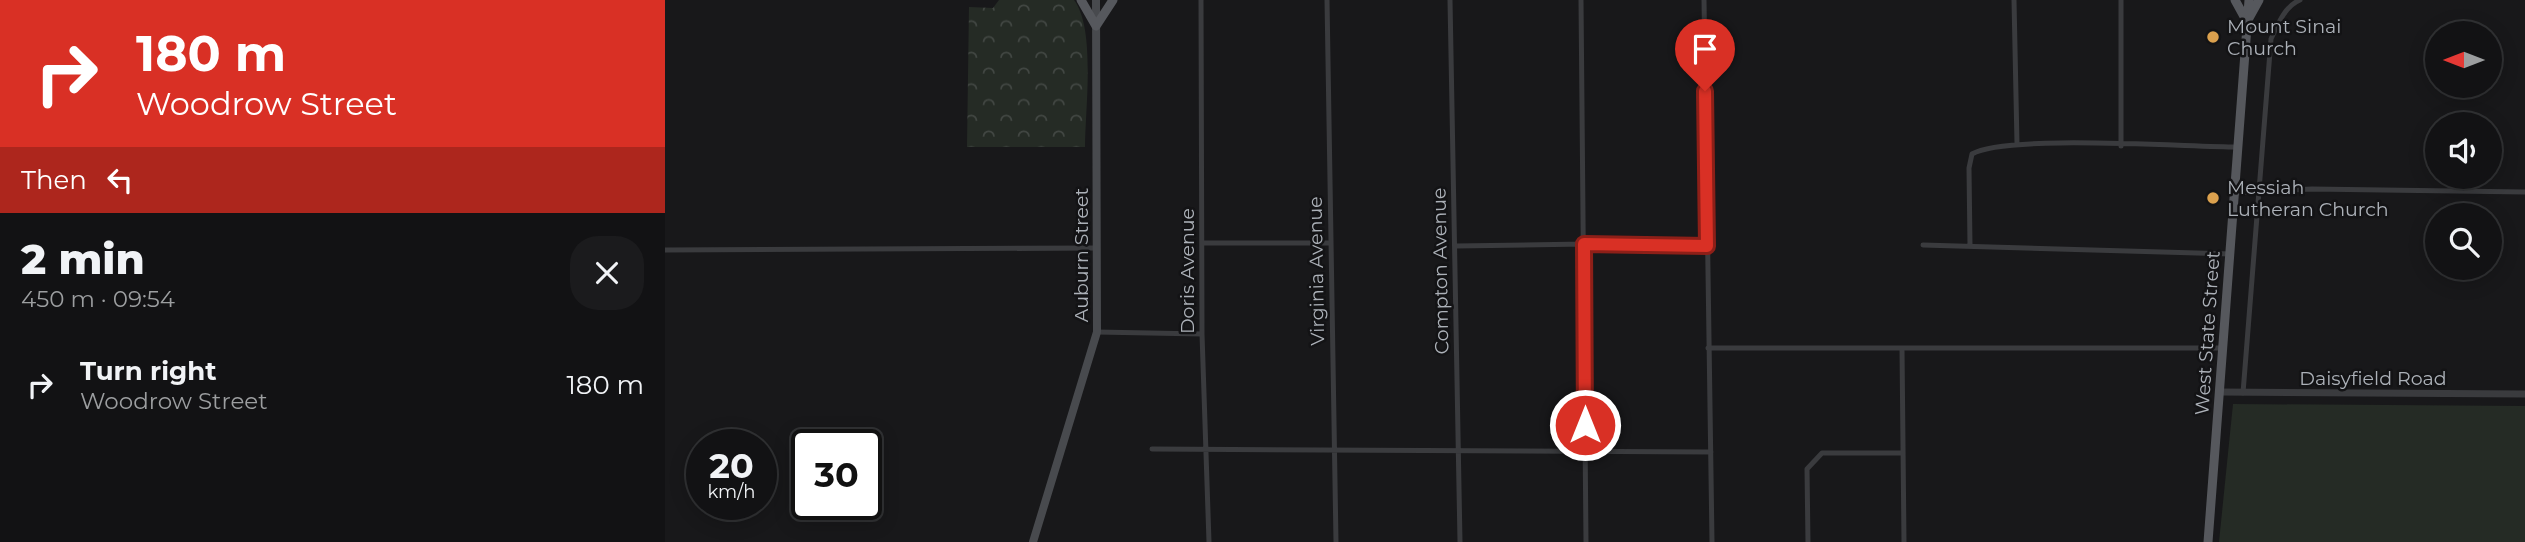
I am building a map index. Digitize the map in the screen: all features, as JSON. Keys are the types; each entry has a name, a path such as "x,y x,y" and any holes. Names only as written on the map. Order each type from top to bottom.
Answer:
{"main road":[{"path":"1081,0 1096,26 1113,0"},
{"name":"Auburn Street","path":"1033,542 1097,332 1096,0"},
{"path":"2235,0 2247,23"},
{"name":"West State Street","path":"2208,542 2249,0"},
{"path":"2247,23 2259,0"}],"street":[{"name":"Doris Avenue","path":"1201,0 1204,243 1202,334 1209,542"},
{"name":"Virginia Avenue","path":"1327,0 1336,542"},
{"name":"Compton Avenue","path":"1450,0 1460,542"},
{"path":"1581,0 1586,542"},
{"path":"1704,0 1712,542"},
{"path":"2014,0 2017,144"},
{"path":"2121,0 2121,146"},
{"path":"2243,393 2271,39 2279,20 2293,3 2300,0"},
{"path":"1970,246 1969,168 1972,154 1980,149 2017,144 2236,147"},
{"path":"2234,193 2259,190 2525,192"},
{"path":"1204,243 1331,243"},
{"path":"1923,245 2231,254"},
{"path":"1456,246 1707,246"},
{"path":"665,250 1097,248"},
{"path":"1097,332 1202,334"},
{"path":"1708,348 2224,348"},
{"path":"1902,349 1904,542"},
{"name":"Daisyfield Road","path":"2220,392 2525,394"},
{"path":"1152,449 1711,452"},
{"path":"1808,542 1808,469 1822,453 1903,453"}],"green space":[{"path":"999,0 1074,0 1081,13 1087,50 1085,147 967,147 969,7 993,8"},
{"path":"2233,404 2525,406 2525,542 2219,542"}],"place":[{"name":"Mount Sinai Church","path":"2213,37"},
{"name":"Messiah Lutheran Church","path":"2213,198"}],"route":[{"path":"1585,425 1584,244 1707,246 1705,91"}]}
